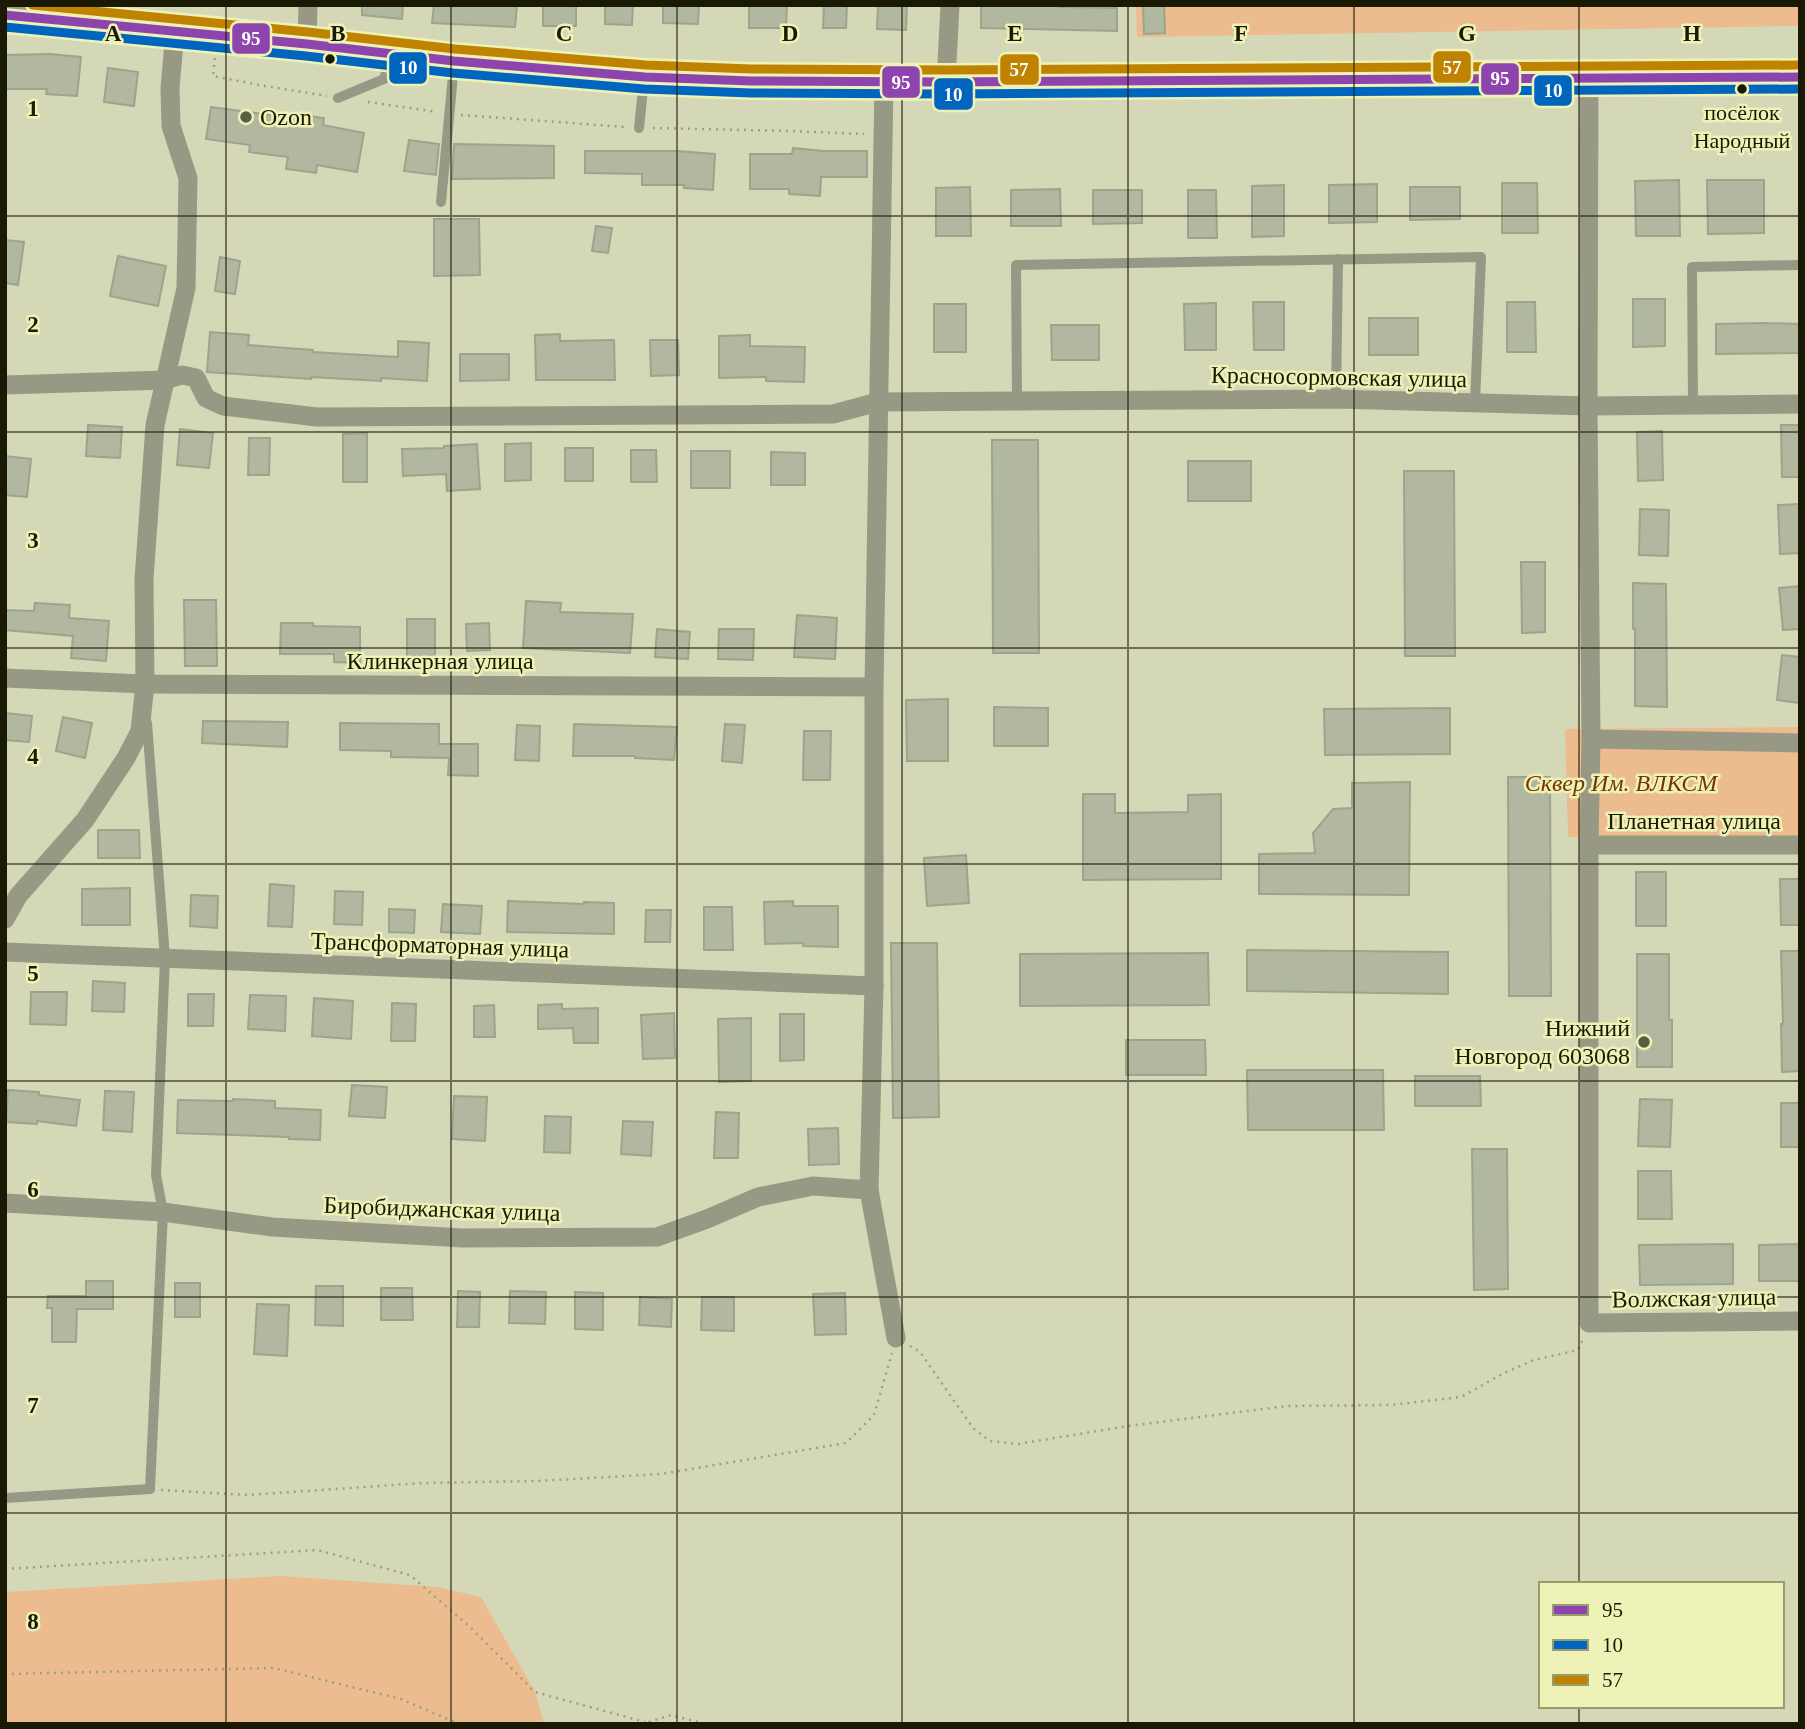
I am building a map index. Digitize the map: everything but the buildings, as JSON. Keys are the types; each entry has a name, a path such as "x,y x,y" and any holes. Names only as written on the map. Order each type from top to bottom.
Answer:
{"main road":[{"path":"5,15 454,61 645,77 751,81 1800,77"}],"street":[{"path":"307,44 308,5"},
{"path":"946,82 950,5"},
{"path":"5,919 18,896 85,820 126,758 140,731 145,684 144,579 155,425 186,288 188,178 171,127 170,88 175,32"},
{"path":"1589,79 1589,1323"},
{"path":"884,82 874,687 874,986 869,1190 896,1338"},
{"name":"Красносормовская улица","path":"165,380 182,375 196,378 206,398 223,406 317,417 833,414 878,402 1336,399 1588,406 1800,404"},
{"path":"5,385 165,380"},
{"name":"Клинкерная улица","path":"5,678 145,684 874,687"},
{"path":"1591,739 1800,743"},
{"name":"Планетная улица","path":"1589,845 1800,845"},
{"name":"Трансформаторная улица","path":"5,952 874,986"},
{"name":"Биробиджанская улица","path":"5,1203 163,1212 272,1227 463,1238 656,1237 758,1198 813,1185 869,1190"},
{"name":"Волжская улица","path":"1589,1323 1800,1321"}],"lane":[{"path":"338,98 384,79 392,54"},
{"path":"441,202 454,61"},
{"path":"639,128 645,77"},
{"path":"1017,401 1016,265 1481,257 1475,403"},
{"path":"1336,399 1338,259"},
{"path":"1693,404 1692,267 1800,265"},
{"path":"5,1498 150,1489 163,1212 156,1175 164,958 145,684"}],"path":[{"path":"210,35 209,50 216,51 213,76 338,98 448,114 639,128 883,135"},
{"path":"150,1489 247,1495 422,1483 661,1474 846,1443 874,1415 896,1338 920,1352 973,1428 990,1441 1018,1444 1128,1426 1287,1406 1391,1405 1461,1397 1534,1360 1578,1350 1589,1323"},
{"path":"5,1569 317,1550 410,1575 471,1627 535,1692 643,1723 671,1715 705,1724"},
{"path":"5,1674 274,1668 401,1699 459,1724"}],"green space":[{"path":"1136,5 1800,5 1800,26 1137,37"},
{"name":"Сквер Им. ВЛКСМ","path":"1800,727 1800,837 1568,837 1565,729"},
{"path":"280,1576 437,1587 481,1597 535,1692 544,1724 5,1724 5,1592"}],"transit line":[{"name":"57","path":"32,5 455,49 646,65 751,69 1800,65"},
{"name":"95","path":"5,15 454,61 645,77 751,81 1800,77"},
{"name":"10","path":"5,27 453,73 644,89 751,93 1800,89"}],"place":[{"name":"посёлок Народный","path":"1742,89"},
{"name":"Ozon","path":"246,117"},
{"name":"Нижний Новгород 603068","path":"1644,1042"}]}
